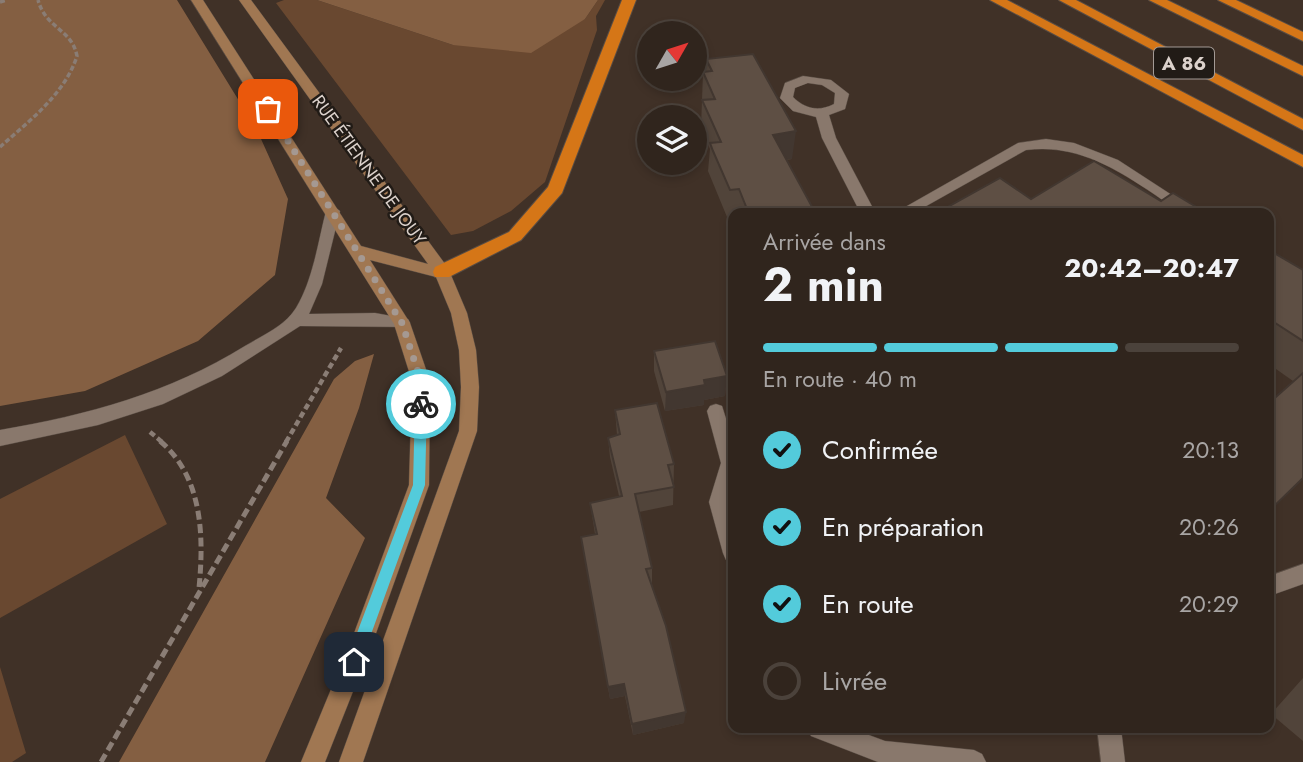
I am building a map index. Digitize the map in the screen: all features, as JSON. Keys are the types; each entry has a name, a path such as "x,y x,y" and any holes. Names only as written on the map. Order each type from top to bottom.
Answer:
{"highway":[{"path":"442,271 515,236 556,189 629,0"},
{"path":"997,0 1303,162"},
{"name":"A 86","path":"1066,0 1303,125"},
{"name":"A 86","path":"1156,0 1303,72"},
{"path":"1225,0 1303,37"}],"main road":[{"path":"197,0 359,251 402,323 421,381 419,485 364,636 313,762"},
{"name":"RUE ÉTIENNE DE JOUY","path":"245,0 442,271 460,308 468,340 472,376 468,431 351,762"},
{"name":"RUE ÉTIENNE DE JOUY","path":"359,251 408,266 442,271"}],"street":[{"path":"822,113 829,138 866,208"},
{"path":"912,208 1023,146 1041,142 1089,151 1184,208"},
{"path":"296,320 318,273 333,211"},
{"path":"0,438 106,416 149,404 206,379 296,320 343,318 402,323"},
{"path":"716,411 728,456"},
{"path":"728,470 719,502 728,535"},
{"path":"1274,584 1303,574"},
{"path":"832,733 885,753 974,762"},
{"path":"1110,733 1113,762"}],"path":[{"path":"0,2 7,0"},
{"path":"0,146 36,113 75,68 78,55 75,45 41,17 38,0"},
{"path":"101,762 344,342 343,318"},
{"path":"106,416 136,423 158,437 184,471 201,517 204,550 199,593"}],"shaded area":[{"path":"0,0 177,0 257,130 288,199 275,275 198,341 85,391 0,406"},
{"path":"284,0 317,0 453,45 585,19 598,0 605,0 596,16 597,30 545,182 511,211 473,231 451,235 276,3"},
{"path":"317,0 598,0 585,19 531,53 453,45"},
{"path":"374,354 359,408 326,498 365,538 265,762 119,762 334,379 355,361"},
{"path":"125,435 167,524 0,618 0,499"},
{"path":"0,667 26,753 12,762 0,762"}],"building":[{"path":"753,54 796,131 773,135 813,208 747,208 739,189 730,190 710,143 721,142 707,111 707,105 702,100 715,99 707,81 707,72 712,71 707,59"},
{"path":"1094,161 1161,201 1173,193 1198,208 946,208 1000,178 1031,199"},
{"path":"1274,253 1303,270 1303,341 1274,322"},
{"path":"715,341 727,376 704,380 705,385 666,392 654,351"},
{"path":"1303,373 1303,478 1274,506 1274,399"},
{"path":"657,403 674,464 668,465 674,487 635,494 652,568 646,569 666,626 686,712 632,724 624,684 608,687 581,537 597,534 590,503 622,496 608,438 620,434 615,410"}],"way so far":[{"path":"268,109 402,323 421,381 421,404"}],"route":[{"path":"354,662 419,485 421,404"}]}
